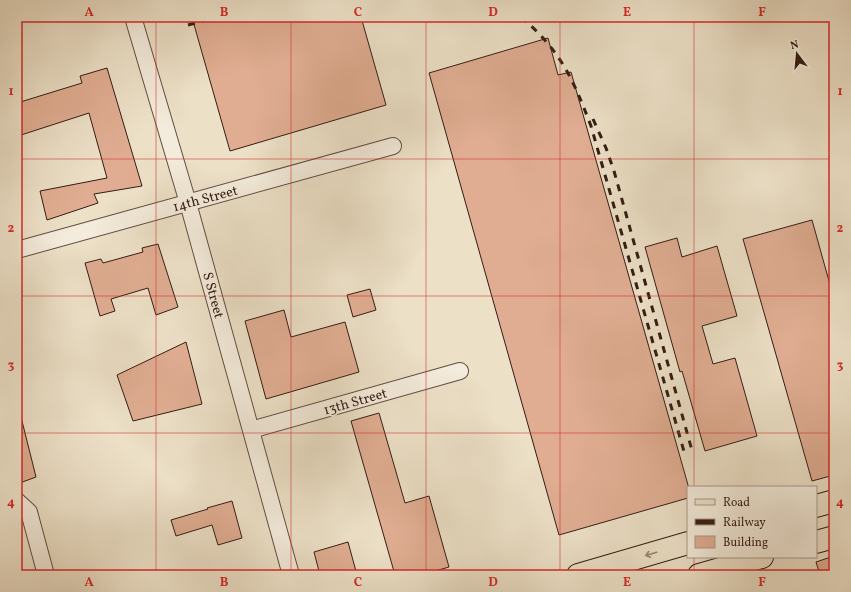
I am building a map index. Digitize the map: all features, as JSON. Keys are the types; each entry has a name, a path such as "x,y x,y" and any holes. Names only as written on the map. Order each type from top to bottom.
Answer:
{"main road":[{"path":"817,506 834,501"},
{"path":"817,542 834,537"},
{"path":"586,574 687,543"},
{"path":"710,568 757,558"}],"street":[{"name":"S Street","path":"133,17 188,203 291,575"},
{"name":"14th Street","path":"17,250 393,146"},
{"name":"13th Street","path":"250,430 460,371"},
{"path":"17,501 29,512 46,575"}],"building":[{"path":"207,17 361,17 386,105 230,151 193,21"},
{"path":"548,38 558,75 571,72 688,485 687,498 559,535 429,73"},
{"path":"107,68 142,186 94,194 98,203 47,220 40,191 107,178 89,113 21,135 17,125 17,103 82,83 80,76"},
{"path":"812,220 834,299 834,475 812,481 743,239"},
{"path":"677,238 682,257 717,246 737,316 702,326 713,364 735,358 757,436 705,451 682,371 680,372 645,247"},
{"path":"158,244 178,307 156,315 148,288 111,299 115,311 100,316 85,263 101,259 103,263 143,252 142,248"},
{"path":"370,289 376,310 353,317 347,295"},
{"path":"284,310 291,337 345,322 359,372 266,399 245,321"},
{"path":"186,342 202,404 133,421 117,375"},
{"path":"379,413 405,503 429,496 449,567 421,575 395,575 351,421"},
{"path":"21,417 36,477 17,484 17,418"},
{"path":"232,501 242,538 218,545 212,525 176,536 171,520"},
{"path":"348,542 357,575 320,575 314,552"},
{"path":"834,556 834,575 820,575 816,562"}],"railway":[{"path":"188,25 218,17"},
{"path":"521,17 535,30 556,54 578,94 591,126 685,455"},
{"path":"593,119 614,171 693,454"}]}
